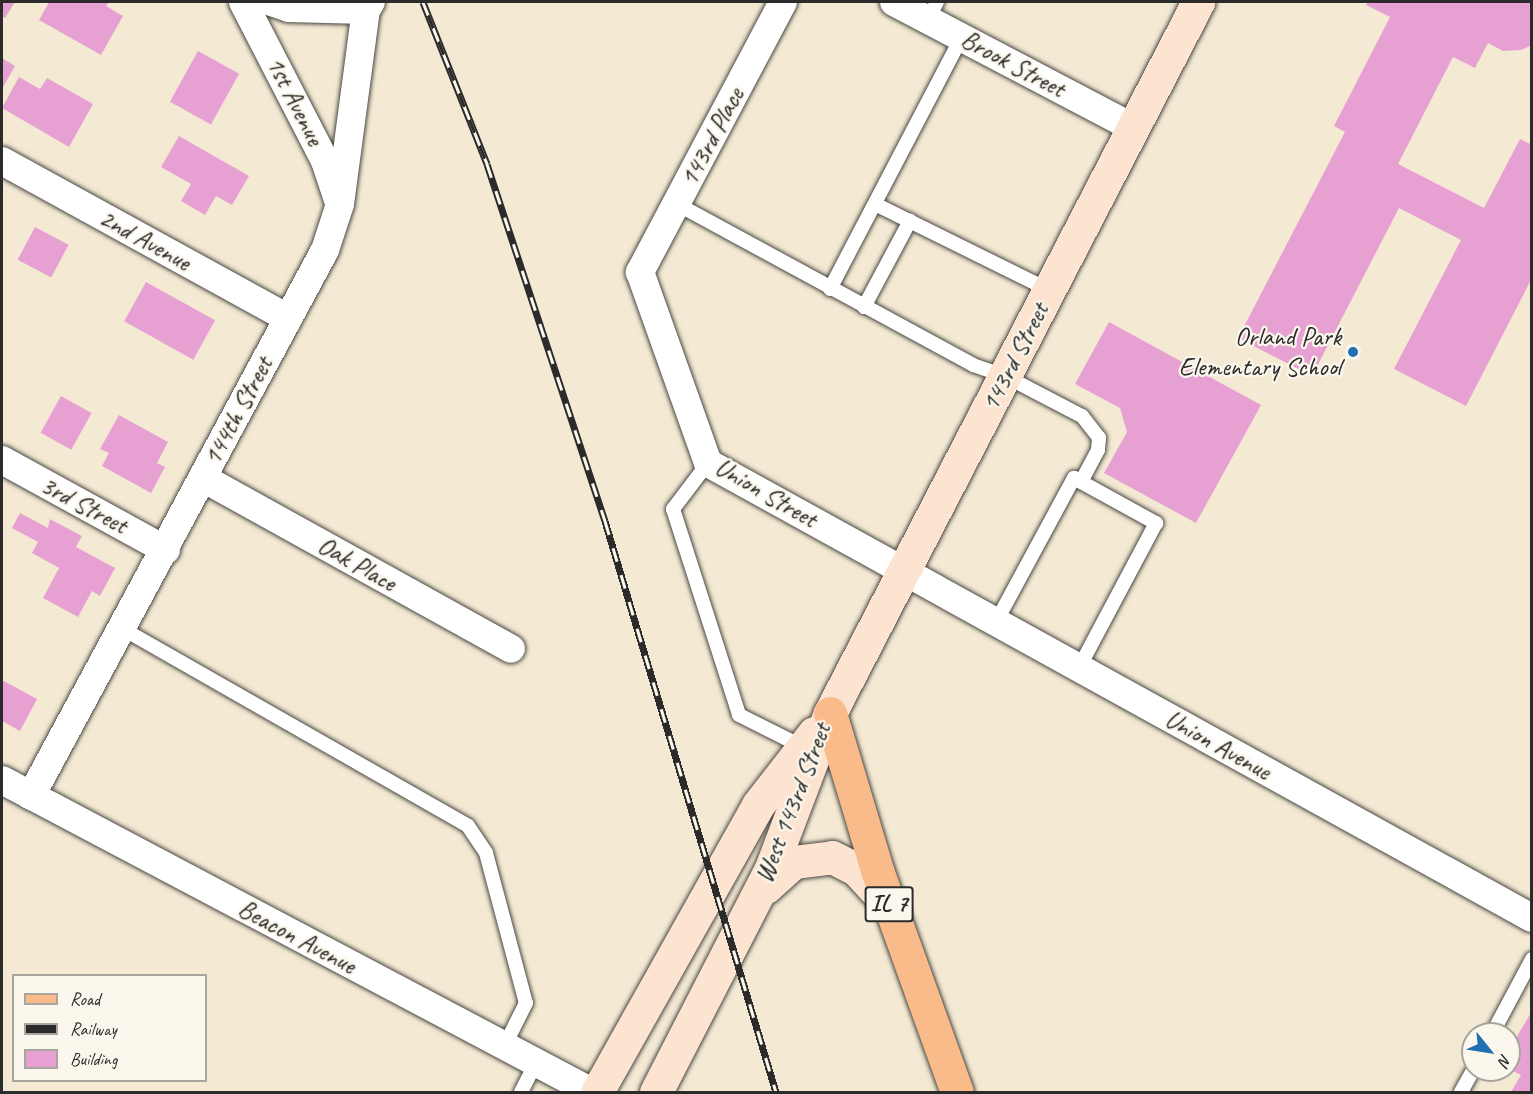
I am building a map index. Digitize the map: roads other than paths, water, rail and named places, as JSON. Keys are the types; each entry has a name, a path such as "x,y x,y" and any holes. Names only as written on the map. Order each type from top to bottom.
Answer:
{"main road":[{"name":"143rd Street","path":"830,713 1198,2"},
{"name":"West 143rd Street","path":"656,1092 771,868 810,750 830,713"},
{"name":"IL 7","path":"830,713 889,905 957,1092"},
{"name":"West 143rd Street","path":"594,1092 758,805 810,750"},
{"path":"751,905 783,868 806,858 832,857 857,870 889,905"}],"street":[{"name":"1st Avenue","path":"243,2 325,161 340,204"},
{"path":"271,2 289,8 369,6"},
{"name":"143rd Place","path":"640,272 783,2"},
{"name":"Brook Street","path":"894,2 932,10 962,37 1132,127"},
{"name":"144th Street","path":"30,796 166,550 325,250 340,204 369,6"},
{"name":"2nd Avenue","path":"2,161 288,318"},
{"name":"Union Street","path":"640,272 708,463 904,571"},
{"name":"3rd Street","path":"2,460 166,550"},
{"name":"Oak Place","path":"203,478 511,649"},
{"name":"Union Avenue","path":"904,571 1532,918"},
{"name":"Beacon Avenue","path":"2,780 504,1047 594,1092"}],"lane":[{"path":"830,289 962,37"},
{"path":"677,204 973,365 1005,376 1093,425 1099,438 1098,450 1081,482"},
{"path":"875,204 1049,290"},
{"path":"864,307 910,221"},
{"path":"708,463 673,509 739,716 810,750"},
{"path":"996,622 1074,478 1156,523 1079,668"},
{"path":"123,629 468,826 486,853 526,1003 504,1047"},
{"path":"1498,1022 1532,959"},
{"path":"521,1092 536,1063"}],"railway":[{"path":"423,2 487,164 605,521 776,1092"}],"place":[{"name":"Orland Park Elementary School","path":"1353,352"}]}
